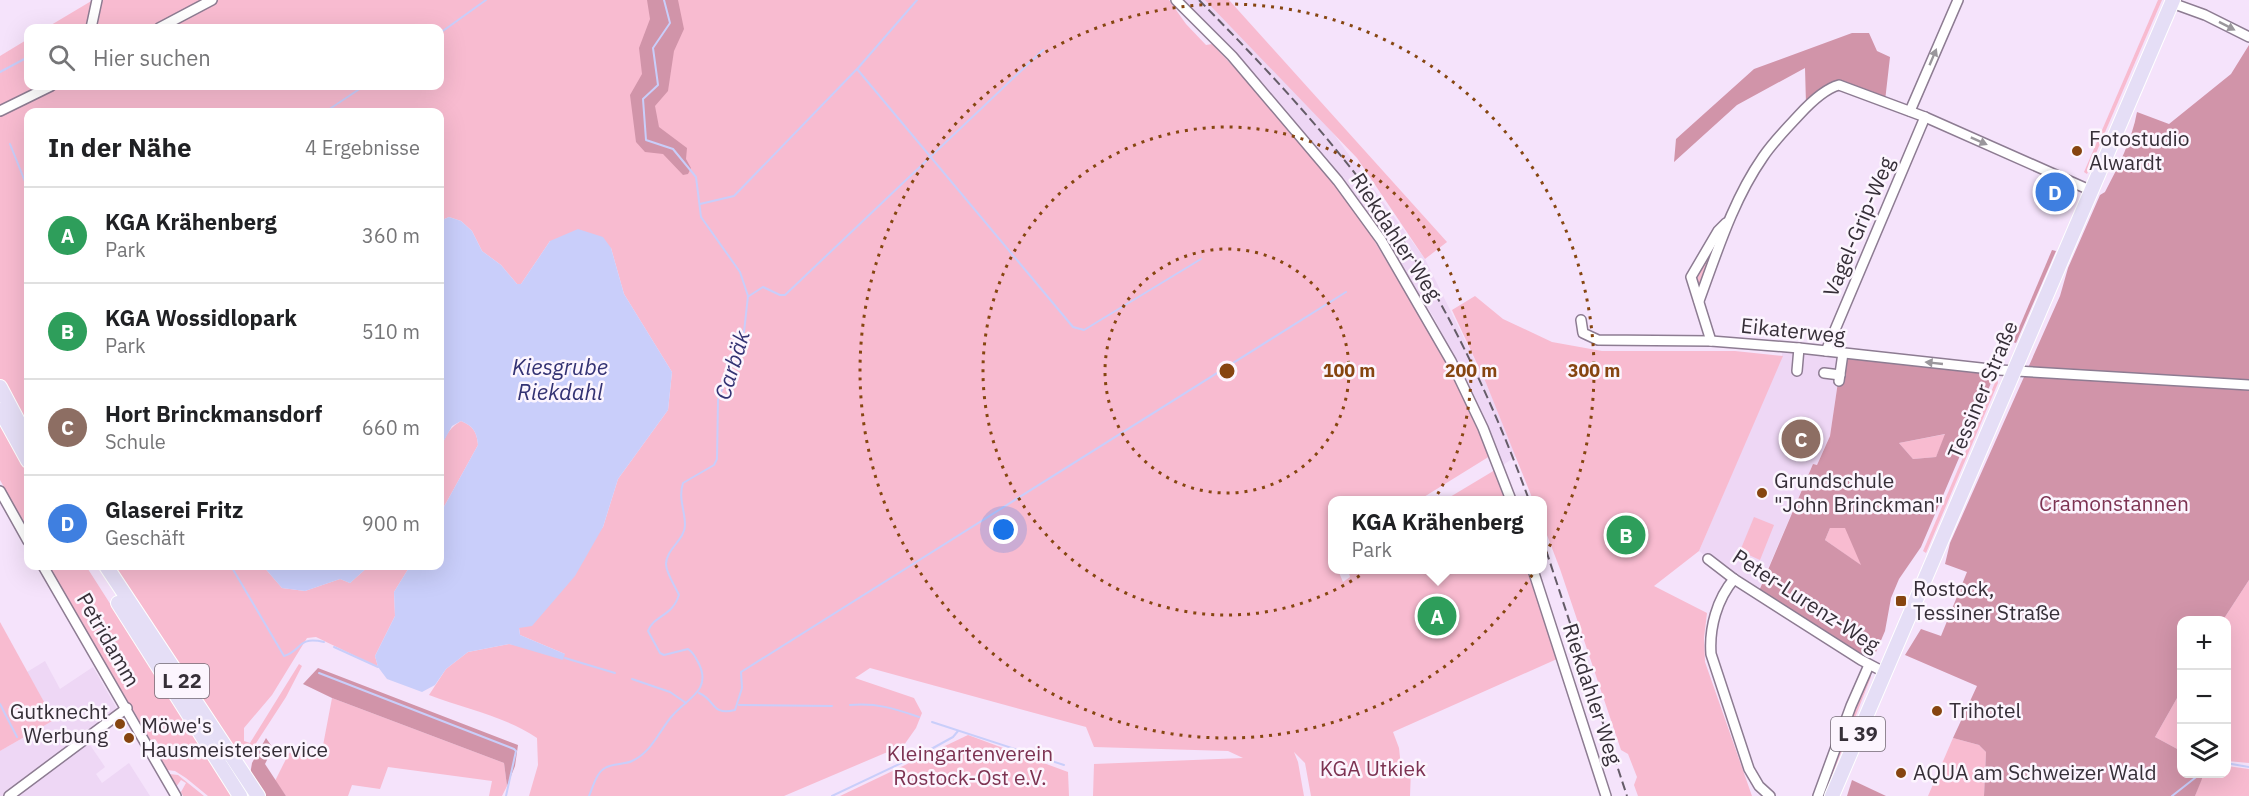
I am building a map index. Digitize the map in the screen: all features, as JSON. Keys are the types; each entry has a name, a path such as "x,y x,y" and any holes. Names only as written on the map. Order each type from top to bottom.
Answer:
{"main road":[{"name":"Tessiner Straße","path":"1832,796 2173,1"},
{"path":"0,387 24,432"},
{"path":"0,410 24,454"},
{"name":"L 22","path":"98,570 240,796"},
{"name":"L 22","path":"109,570 258,796"}],"street":[{"path":"93,24 97,0"},
{"path":"167,24 212,0"},
{"name":"Riekdahler Weg","path":"1176,0 1232,56 1338,181 1381,240 1451,362 1483,428 1509,496"},
{"path":"1910,111 1958,0"},
{"path":"2173,1 2249,37"},
{"path":"1699,301 1750,176 1763,156 1810,103 1832,87 1839,85 1925,117 2092,191"},
{"path":"0,111 43,90"},
{"name":"Vagel-Grip-Weg","path":"1826,351 1925,117"},
{"path":"1711,341 1690,277 1718,231 1731,218"},
{"name":"Eikaterweg","path":"1581,320 1583,333 1598,340 1711,341 2014,371 2249,385"},
{"path":"1797,371 1799,348"},
{"path":"1824,374 1840,378 1843,353"},
{"path":"0,491 24,534"},
{"name":"Peter-Lurenz-Weg","path":"1708,559 1734,579 1884,672"},
{"name":"Petridamm","path":"45,570 176,796"},
{"name":"Riekdahler Weg","path":"1534,574 1606,796"},
{"path":"1734,579 1724,593 1715,618 1711,654 1749,769 1759,786 1770,796"},
{"path":"1818,796 1869,664"},
{"path":"9,796 127,708"}],"shaded area":[{"path":"1182,0 1212,0 1325,122 1425,259 1486,383 1516,456 1503,465 1470,388 1433,316 1360,201 1325,156 1235,55"},
{"name":"Grundschule \"John Brinckman\"","path":"1782,347 1842,355 1830,436 1817,465 1813,464 1757,594 1699,551 1782,356"},
{"path":"45,661 60,689 93,667 117,709 85,732 88,742 105,767 96,774 102,783 129,763 150,796 0,796 0,751 54,720 27,672"}],"green space":[{"name":"KGA Utkiek","path":"93,0 1169,0 1186,24 1206,45 1212,44 1249,83 1326,174 1369,232 1442,353 1490,456 1425,496 1328,496 1328,574 1340,574 1343,582 1350,577 1349,574 1528,574 1557,659 1393,732 1399,748 1401,767 1411,769 1410,796 1311,796 1305,763 1294,752 1304,796 1093,796 1094,764 1243,758 1228,751 1094,747 1086,727 870,668 855,678 914,698 922,713 916,728 904,745 784,796 529,796 538,765 537,738 498,718 429,695 446,669 468,652 509,644 565,654 520,635 519,628 603,527 618,479 668,410 672,372 624,294 611,248 550,241 521,284 517,284 501,265 482,251 472,231 461,221 449,217 444,219 444,108 24,108 24,424 0,379 0,56 24,41 24,90 444,90 444,24 53,24"},
{"path":"647,0 678,0 684,29 674,51 668,91 655,106 659,127 687,148 686,159 691,168 688,174 683,175 663,154 645,152 636,142 630,95 642,74 639,48 650,19"},
{"path":"1205,0 1229,0 1447,242 1425,259 1357,158"},
{"path":"2158,0 2162,0 2087,174 2084,172"},
{"path":"1852,33 1869,33 1877,51 1890,57 1885,101 1845,86 1806,104 1805,68 1737,105 1674,162 1676,139 1754,69"},
{"name":"Cramonstannen","path":"2249,45 2249,580 2226,616 2177,616 2177,698 2155,737 2177,749 2177,778 2202,778 2195,796 1984,796 1986,752 1979,745 1953,738 1977,686 1905,655 1921,629 1941,636 1967,572 1945,564 1950,543 2060,296 2068,268 2100,195 2105,192 2124,153 2137,112 2169,124 2231,74"},
{"path":"1722,236 1699,290 1695,274"},
{"path":"2052,250 2056,251 2016,343 2013,342"},
{"path":"1475,296 1503,319 1552,342 1602,351 1735,351 1783,356 1699,551 1654,586 1707,613 1704,638 1705,662 1752,796 1638,796 1634,785 1637,777 1628,754 1621,750 1547,535 1547,496 1531,496 1486,383 1452,310"},
{"path":"1842,355 1992,373 1994,376 1921,547 1899,579 1891,598 1885,631 1876,652 1871,649 1866,661 1759,591 1813,464 1817,465 1830,436","holes":["1945,434 1936,457 1913,459 1899,443","1830,528 1845,528 1861,565 1825,540"]},
{"path":"1997,378 1998,383 1926,553 1923,551"},
{"path":"461,421 469,425 477,436 478,445 444,507 444,442 451,429"},
{"path":"0,422 24,464 24,523 0,480"},
{"path":"1946,434 1936,457 1913,459 1899,443"},
{"path":"1495,470 1504,496 1452,496"},
{"path":"1754,517 1774,525 1760,560 1740,551"},
{"path":"1830,528 1846,528 1862,566 1825,540"},
{"path":"51,570 89,570 233,796 208,796 175,771 167,770 155,748 159,745 155,739 151,741"},
{"path":"113,570 266,570 282,588 305,591 340,579 350,583 365,570 408,570 394,592 395,616 375,656 378,667 316,637 307,638 272,695 244,728 244,741 250,743 299,664 302,666 286,697 249,754 245,748 235,751"},
{"path":"2249,580 2249,763 2231,761 2231,616 2226,616"},
{"path":"0,622 54,720 0,751"},
{"path":"318,668 518,745 515,766 507,786 504,763 332,698 303,684"},
{"path":"1869,672 1871,677 1824,796 1821,796"},
{"path":"332,698 504,763 507,786 502,796 489,796 492,781 388,767 380,789 352,785 348,796 286,796 275,781 289,753 297,751 321,756"},
{"path":"2177,698 2177,749 2155,737"},
{"name":"Kleingartenverein Rostock-Ost e.V.","path":"968,735 1068,772 1069,796 840,796"},
{"path":"266,738 273,748 265,764 286,796 265,796 250,775 252,763"},
{"path":"1953,738 1979,745 1986,752 1984,796 1928,796"},
{"path":"2231,767 2249,769 2249,796 2195,796 2202,778 2231,778"},
{"path":"169,774 178,775 204,796 183,796 181,792 186,783 181,780 176,787"},
{"path":"1852,780 1886,796 1847,796"}],"water":[{"name":"Kiesgrube Riekdahl","path":"449,217 461,221 472,231 482,251 501,265 517,284 521,284 550,241 578,229 603,237 611,248 624,294 672,372 668,410 618,479 603,527 575,576 532,626 519,628 520,635 565,654 563,660 509,644 468,652 446,669 435,685 422,692 387,679 378,667 375,656 395,616 394,592 408,570 444,570 444,507 478,445 474,430 461,421 452,426 444,441 444,219"},
{"path":"266,570 365,570 350,583 340,579 305,591 282,588"}],"waterway":[{"path":"444,30 486,0"},
{"name":"Carbäk","path":"589,796 602,770 611,765 632,761 645,752 672,716 700,688 702,673 695,656 688,649 664,655 660,653 648,631 654,622 672,608 679,595 666,564 669,554 684,530 685,520 681,499 683,483 714,465 717,459 718,400 744,332 748,296 740,272 701,217 696,177 673,149 646,140 643,99 658,85 653,48 670,23 664,0"},
{"path":"858,68 917,0"},
{"path":"749,296 763,287 785,295 1043,50"},
{"path":"0,72 24,59"},
{"path":"700,204 734,196 857,69 1073,327 1084,330 1201,259"},
{"path":"331,108 358,90"},
{"path":"10,144 24,179"},
{"path":"699,693 722,711 735,710 742,688 741,672 1346,292"},
{"path":"233,570 284,656 304,642 324,642"},
{"path":"334,647 378,667"},
{"path":"565,658 615,673"},
{"path":"319,673 514,749 516,751 506,796"},
{"path":"632,679 670,692 686,703"},
{"path":"0,704 17,737"},
{"path":"739,705 832,706"},
{"path":"850,705 885,707 919,717"},
{"path":"932,722 1064,765"},
{"path":"832,796 933,748 953,737 958,731"},
{"path":"2231,764 2249,767"},
{"path":"2172,796 2195,778"}],"railway":[{"path":"1199,0 1328,140 1397,231 1436,295 1471,362 1527,496"},
{"path":"1547,553 1627,796"}],"place":[{"name":"Fotostudio Alwardt","path":"2077,151"},
{"name":"Glaserei Fritz","path":"2055,192"},
{"name":"Hort Brinckmansdorf","path":"1801,439"},
{"name":"Grundschule \"John Brinckman\"","path":"1762,493"},
{"name":"KGA Wossidlopark","path":"1626,535"},
{"name":"Rostock, Tessiner Straße","path":"1901,601"},
{"name":"KGA Krähenberg","path":"1437,616"},
{"name":"Trihotel","path":"1937,711"},
{"name":"Gutknecht Werbung","path":"120,724"},
{"name":"Möwe's Hausmeisterservice","path":"129,738"},
{"name":"AQUA am Schweizer Wald","path":"1901,773"}]}
